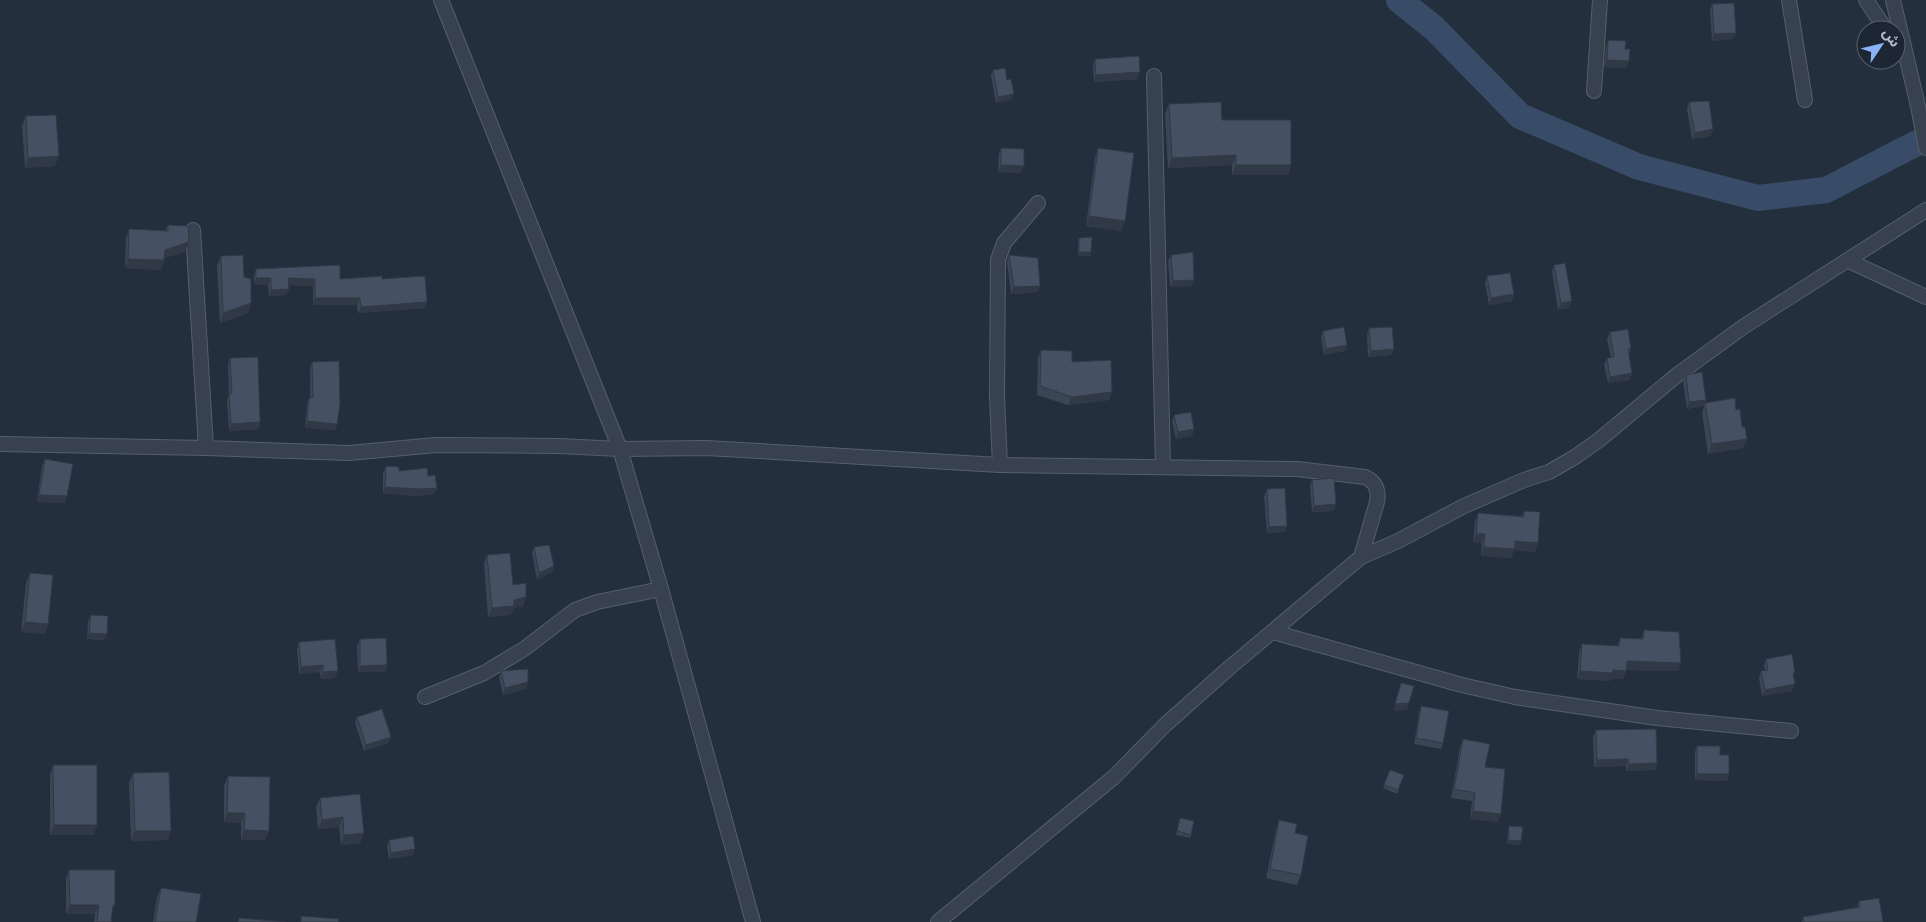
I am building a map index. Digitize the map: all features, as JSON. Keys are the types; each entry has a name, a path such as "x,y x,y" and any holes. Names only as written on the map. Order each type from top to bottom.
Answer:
{"street":[{"path":"441,0 444,13 456,38 620,449 754,922"},
{"path":"1594,91 1600,0"},
{"path":"1789,0 1805,100"},
{"path":"1866,0 1879,20"},
{"path":"1893,0 1926,148"},
{"path":"1154,76 1162,467"},
{"path":"1000,465 997,397 998,260 1004,243 1038,204"},
{"path":"938,922 1114,777 1165,725 1229,668 1361,557 1398,541 1464,506 1507,486 1549,472 1575,457 1599,440 1677,375 1744,328 1926,210"},
{"path":"193,230 206,448"},
{"path":"1848,261 1926,297"},
{"path":"0,444 349,453 436,445 559,446 620,449 706,448 1000,465 1297,469 1331,472 1369,479 1377,488 1378,494 1361,557"},
{"path":"425,698 484,673 524,649 575,610 596,602 661,589"},
{"path":"1273,632 1462,685 1515,697 1657,718 1791,731"}],"building":[{"path":"1734,3 1736,33 1714,34 1712,4"},
{"path":"1608,40 1626,41 1625,49 1630,49 1629,61 1607,60"},
{"path":"1139,56 1140,72 1096,75 1095,59"},
{"path":"1005,68 1007,80 1011,79 1014,94 998,97 993,70"},
{"path":"1709,101 1713,129 1695,133 1689,102"},
{"path":"1221,102 1222,120 1291,120 1291,165 1236,165 1236,155 1172,158 1169,104"},
{"path":"56,115 59,156 28,158 26,116"},
{"path":"1001,148 1024,149 1024,166 1001,165"},
{"path":"1098,148 1134,153 1125,221 1089,216"},
{"path":"168,225 188,226 189,242 165,250 164,260 128,259 129,229 168,231"},
{"path":"1092,237 1091,252 1079,252 1079,238"},
{"path":"1193,252 1194,280 1173,281 1171,255"},
{"path":"243,255 244,277 251,279 251,303 223,313 221,256"},
{"path":"1009,255 1038,258 1040,286 1014,287"},
{"path":"1565,263 1572,301 1561,303 1554,265"},
{"path":"340,265 340,279 382,276 382,279 425,276 427,302 361,307 360,298 315,298 315,279 288,278 289,289 271,290 271,278 256,278 256,269"},
{"path":"1510,273 1514,294 1491,298 1487,276"},
{"path":"1344,327 1347,345 1326,349 1323,331"},
{"path":"1392,327 1394,349 1371,351 1369,328"},
{"path":"1628,329 1631,349 1628,349 1632,373 1610,377 1607,358 1614,357 1610,332"},
{"path":"1041,350 1072,351 1072,362 1111,360 1112,392 1072,397 1040,386"},
{"path":"258,357 260,422 231,424 229,394 232,394 230,358"},
{"path":"339,361 340,404 337,424 307,421 309,398 313,398 312,362"},
{"path":"1702,372 1706,400 1689,402 1686,375"},
{"path":"1735,398 1736,410 1740,409 1742,427 1745,427 1747,439 1712,444 1705,403"},
{"path":"1191,412 1194,429 1178,432 1174,415"},
{"path":"45,459 73,464 67,496 39,495"},
{"path":"386,466 399,467 399,471 427,468 428,476 435,475 437,488 385,487"},
{"path":"1334,478 1336,504 1314,506 1312,480"},
{"path":"1285,488 1287,526 1269,527 1267,489"},
{"path":"1524,511 1540,512 1538,543 1515,541 1514,549 1484,547 1485,534 1476,534 1478,513 1524,517"},
{"path":"549,545 554,566 539,573 534,547"},
{"path":"510,553 513,585 526,583 526,597 514,600 514,606 492,608 487,555"},
{"path":"30,573 53,575 48,624 25,622"},
{"path":"91,615 108,616 107,634 89,633"},
{"path":"1644,630 1679,632 1681,663 1627,661 1626,671 1613,670 1613,673 1580,671 1582,644 1619,646 1620,638 1643,639"},
{"path":"386,638 387,665 360,666 360,639"},
{"path":"335,639 338,671 323,672 323,665 301,667 299,642"},
{"path":"1792,654 1795,684 1765,690 1761,671 1768,670 1766,659"},
{"path":"528,669 528,682 505,688 501,671"},
{"path":"1401,683 1414,686 1409,703 1395,704"},
{"path":"1421,706 1449,711 1443,743 1416,738"},
{"path":"382,709 391,737 366,745 357,717"},
{"path":"1656,729 1657,763 1629,764 1628,759 1597,760 1596,730"},
{"path":"1463,739 1490,744 1485,767 1505,769 1501,814 1473,811 1475,793 1454,789"},
{"path":"1697,746 1720,746 1720,755 1729,755 1729,774 1697,774"},
{"path":"53,765 97,765 97,825 54,825"},
{"path":"1390,770 1404,775 1398,790 1384,785"},
{"path":"169,772 171,831 135,831 133,773"},
{"path":"228,776 270,777 269,831 244,830 245,813 227,813"},
{"path":"360,794 364,833 344,835 343,817 322,820 320,798"},
{"path":"1180,818 1194,821 1191,835 1177,831"},
{"path":"1279,820 1297,824 1295,833 1308,836 1301,875 1270,869"},
{"path":"1509,826 1523,827 1521,841 1508,840"},
{"path":"413,836 415,849 391,853 389,840"},
{"path":"69,870 115,870 115,905 113,905 111,922 97,922 99,905 70,905"},
{"path":"161,888 201,894 196,922 155,922"},
{"path":"1879,898 1883,922 1804,922 1803,917 1860,907 1859,901"},
{"path":"301,916 339,919 338,922 301,922"},
{"path":"239,918 285,922 238,922"}],"waterway":[{"path":"1399,0 1434,28 1520,116 1639,167 1758,198 1826,190 1926,140"}]}
